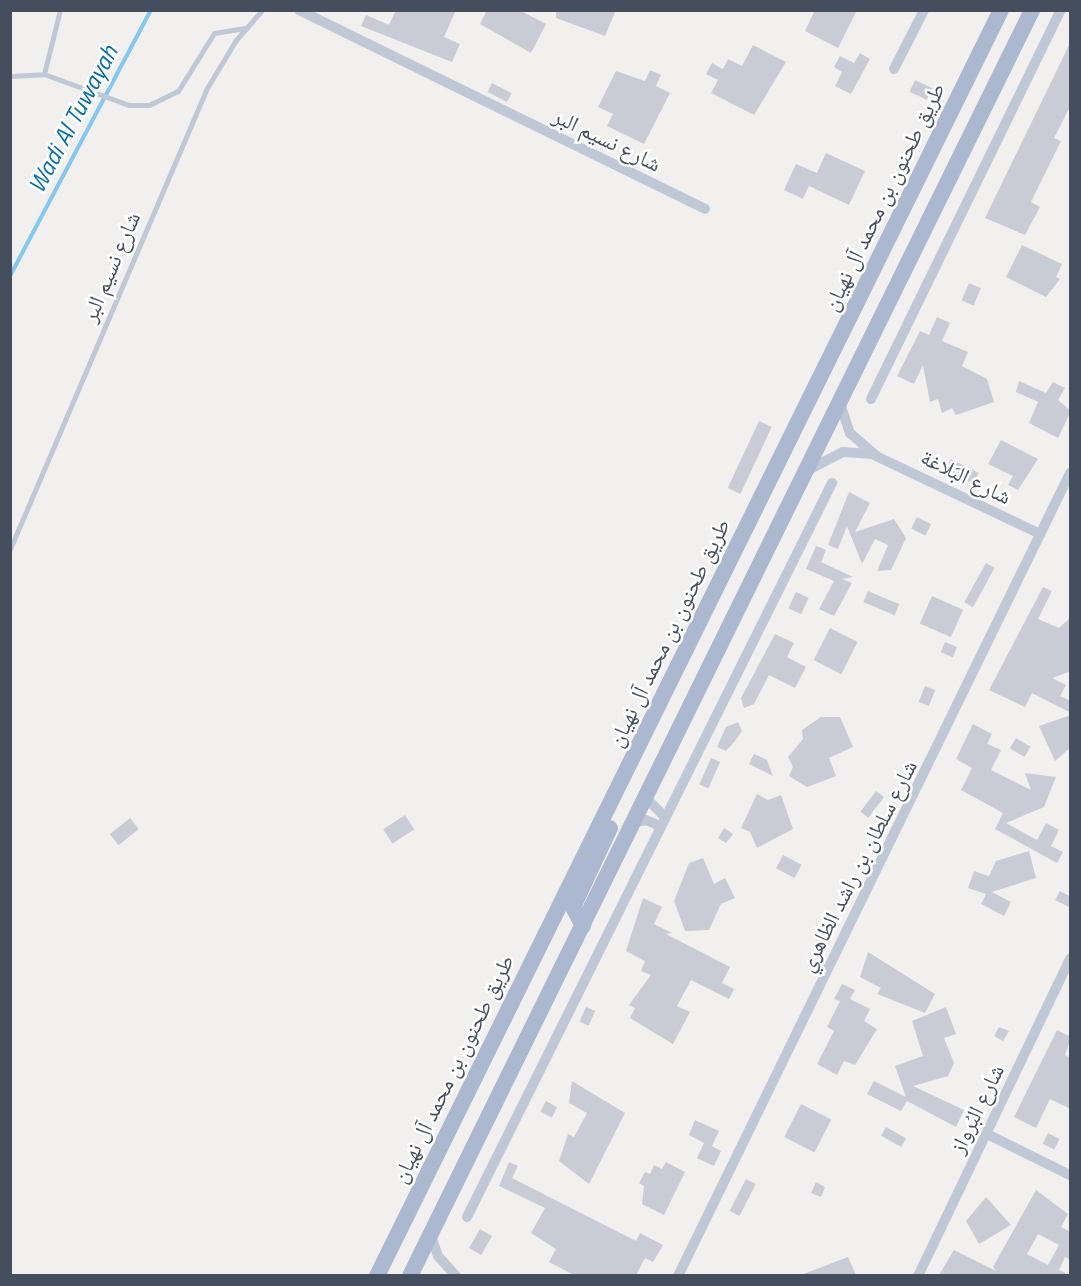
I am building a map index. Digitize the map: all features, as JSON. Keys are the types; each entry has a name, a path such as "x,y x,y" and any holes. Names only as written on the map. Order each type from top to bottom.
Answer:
{"main road":[{"path":"410,1275 1032,10"},
{"name":"طريق طحنون بن محمد آل نهيان","path":"377,1275 997,14"},
{"path":"583,926 573,907 621,802 630,762"}],"street":[{"name":"شارع نسيم البر","path":"299,10 705,209"},
{"path":"894,69 924,10"},
{"path":"872,399 1061,10"},
{"name":"شارع البَلاغة","path":"840,403 850,433 876,456 1040,534"},
{"name":"شارع البَلاغة","path":"806,471 843,452 876,456"},
{"name":"شارع سلطان بن راشد الظاهري","path":"678,1275 1071,473"},
{"path":"467,1217 832,483"},
{"path":"644,796 662,822"},
{"path":"631,823 646,820 662,822"},
{"name":"شارع البُرواز","path":"918,1275 1071,959"},
{"path":"987,1134 1071,1175"},
{"path":"430,1233 438,1256 456,1275"}],"lane":[{"path":"44,74 60,10"},
{"name":"شارع نسيم البر","path":"10,549 207,88 247,28 262,10"},
{"path":"10,76 44,74 129,105 149,105 178,91 214,33 247,28"}],"building":[{"path":"396,10 456,10 444,37 460,44 452,62 361,26 366,15 389,25"},
{"path":"487,10 519,10 546,24 531,53 480,24"},
{"path":"556,10 616,10 605,36 556,18"},
{"path":"815,10 857,10 838,48 805,31"},
{"path":"1071,41 1071,105 1054,138 1061,141 1031,202 1040,207 1025,235 985,218"},
{"path":"753,45 786,62 754,115 711,93 718,80 706,74 712,63 723,69 728,59 742,66"},
{"path":"860,53 870,59 851,94 835,86 842,72 834,67 840,56 854,63"},
{"path":"650,70 661,75 656,86 670,93 644,144 607,126 613,114 598,107 616,71 645,81"},
{"path":"915,80 932,88 927,100 910,92"},
{"path":"492,83 512,93 507,102 487,92"},
{"path":"826,153 865,171 849,205 809,186 803,199 784,190 796,164 817,173"},
{"path":"1022,245 1062,264 1056,277 1060,279 1046,297 1006,277"},
{"path":"969,283 981,288 974,306 962,300"},
{"path":"937,317 950,323 942,341 968,352 962,366 987,379 994,402 956,415 952,408 942,413 938,399 930,402 923,365 914,384 897,376 920,331 929,335"},
{"path":"1019,381 1046,393 1053,382 1065,388 1058,400 1071,411 1058,438 1029,423 1038,402 1016,392"},
{"path":"759,421 772,427 740,494 728,488"},
{"path":"1001,440 1038,459 1018,490 1008,485 1013,476 988,464"},
{"path":"951,459 979,473 973,484 946,470"},
{"path":"849,492 870,503 855,532 894,519 906,538 891,570 877,571 888,545 875,539 862,564 847,526 838,549 828,545"},
{"path":"917,517 931,524 925,536 911,529"},
{"path":"816,546 826,550 821,562 853,577 842,579 852,583 834,616 819,609 834,581 806,569"},
{"path":"986,563 995,568 973,607 964,602"},
{"path":"1043,587 1052,591 1038,619 1059,628 1071,617 1071,671 1052,678 1066,685 1060,696 1071,701 1071,713 1032,693 1025,707 989,690"},
{"path":"868,591 899,604 895,615 863,602"},
{"path":"796,592 809,598 801,614 788,608"},
{"path":"932,596 963,610 951,637 920,623"},
{"path":"830,628 858,642 841,674 814,660"},
{"path":"775,634 794,643 787,657 806,667 795,688 769,675 754,704 744,708 741,698"},
{"path":"945,642 957,647 953,657 941,652"},
{"path":"925,686 935,690 929,706 919,702"},
{"path":"1071,715 1071,747 1055,761 1039,726"},
{"path":"821,717 840,717 853,747 829,758 836,776 807,787 789,776 793,767 788,757 803,739 802,730"},
{"path":"738,722 742,731 735,741 726,751 717,747 726,727"},
{"path":"973,724 992,734 987,744 1001,750 991,770 1031,790 1025,773 1056,777 1044,807 1006,823 1037,840 1046,823 1059,830 1051,846 1063,852 1057,863 995,829 1003,813 961,790 972,768 956,759"},
{"path":"1016,738 1031,747 1024,757 1010,748"},
{"path":"754,754 767,760 773,776 749,764"},
{"path":"711,758 720,762 708,789 699,784"},
{"path":"876,791 884,797 868,818 860,812"},
{"path":"757,794 768,800 781,795 793,829 757,848 750,832 741,828"},
{"path":"405,815 414,829 392,843 383,829"},
{"path":"130,818 139,829 119,845 110,834"},
{"path":"724,828 733,834 726,843 718,838"},
{"path":"1029,851 1036,878 992,892 1011,902 1004,916 981,904 986,894 968,888 974,871 989,876 996,861"},
{"path":"783,855 802,865 794,878 776,868"},
{"path":"703,858 714,884 725,878 735,898 721,904 709,930 685,931 674,901 689,863"},
{"path":"1060,891 1071,897 1071,908 1055,900"},
{"path":"643,898 662,907 654,924 672,933 666,934 730,967 722,983 734,989 729,999 691,980 677,1006 690,1012 673,1044 630,1018 635,1008 629,1005 651,975 641,971 645,961 626,951"},
{"path":"868,952 935,994 925,1013 877,994 881,988 860,977"},
{"path":"842,984 855,990 850,999 870,1009 864,1021 877,1029 855,1065 844,1061 837,1075 817,1064 834,1031 827,1027 840,1001 834,999"},
{"path":"586,1007 595,1011 589,1026 579,1022"},
{"path":"946,1007 956,1034 944,1038 954,1063 948,1076 913,1086 964,1110 956,1127 907,1101 901,1111 867,1094 874,1081 906,1097 895,1066 923,1056 912,1021"},
{"path":"999,1027 1009,1031 1003,1041 994,1036"},
{"path":"1057,1030 1071,1037 1065,1055 1071,1058 1071,1109 1050,1099 1036,1128 1014,1117"},
{"path":"572,1081 625,1113 589,1184 559,1161 568,1134 574,1137 587,1113 569,1103"},
{"path":"546,1101 557,1107 552,1118 540,1111"},
{"path":"801,1104 831,1119 814,1152 784,1137"},
{"path":"695,1120 719,1131 712,1146 721,1151 714,1166 697,1158 704,1143 689,1135"},
{"path":"886,1127 906,1138 901,1147 881,1136"},
{"path":"1048,1133 1060,1139 1054,1150 1043,1144"},
{"path":"509,1162 518,1166 512,1178 636,1241 640,1233 663,1245 653,1262 645,1258 636,1275 574,1275 549,1262 556,1249 531,1233 545,1208 499,1186"},
{"path":"666,1162 685,1172 664,1215 642,1204 644,1186 639,1183 645,1172 650,1174 654,1165 662,1169"},
{"path":"746,1179 756,1184 739,1216 730,1211"},
{"path":"816,1182 825,1187 821,1197 811,1193"},
{"path":"1036,1190 1068,1214 1061,1227 1071,1232 1071,1260 1065,1257 1059,1270 1070,1275 939,1275 954,1250 996,1271 993,1267","holes":["1038,1234 1059,1245 1048,1265 1027,1254"]},
{"path":"986,1197 1011,1225 979,1244 966,1221"},
{"path":"480,1229 492,1236 481,1255 469,1248"},
{"path":"848,1257 856,1275 801,1275"}],"waterway":[{"name":"Wadi Al Tuwayah","path":"10,276 151,10"}]}
